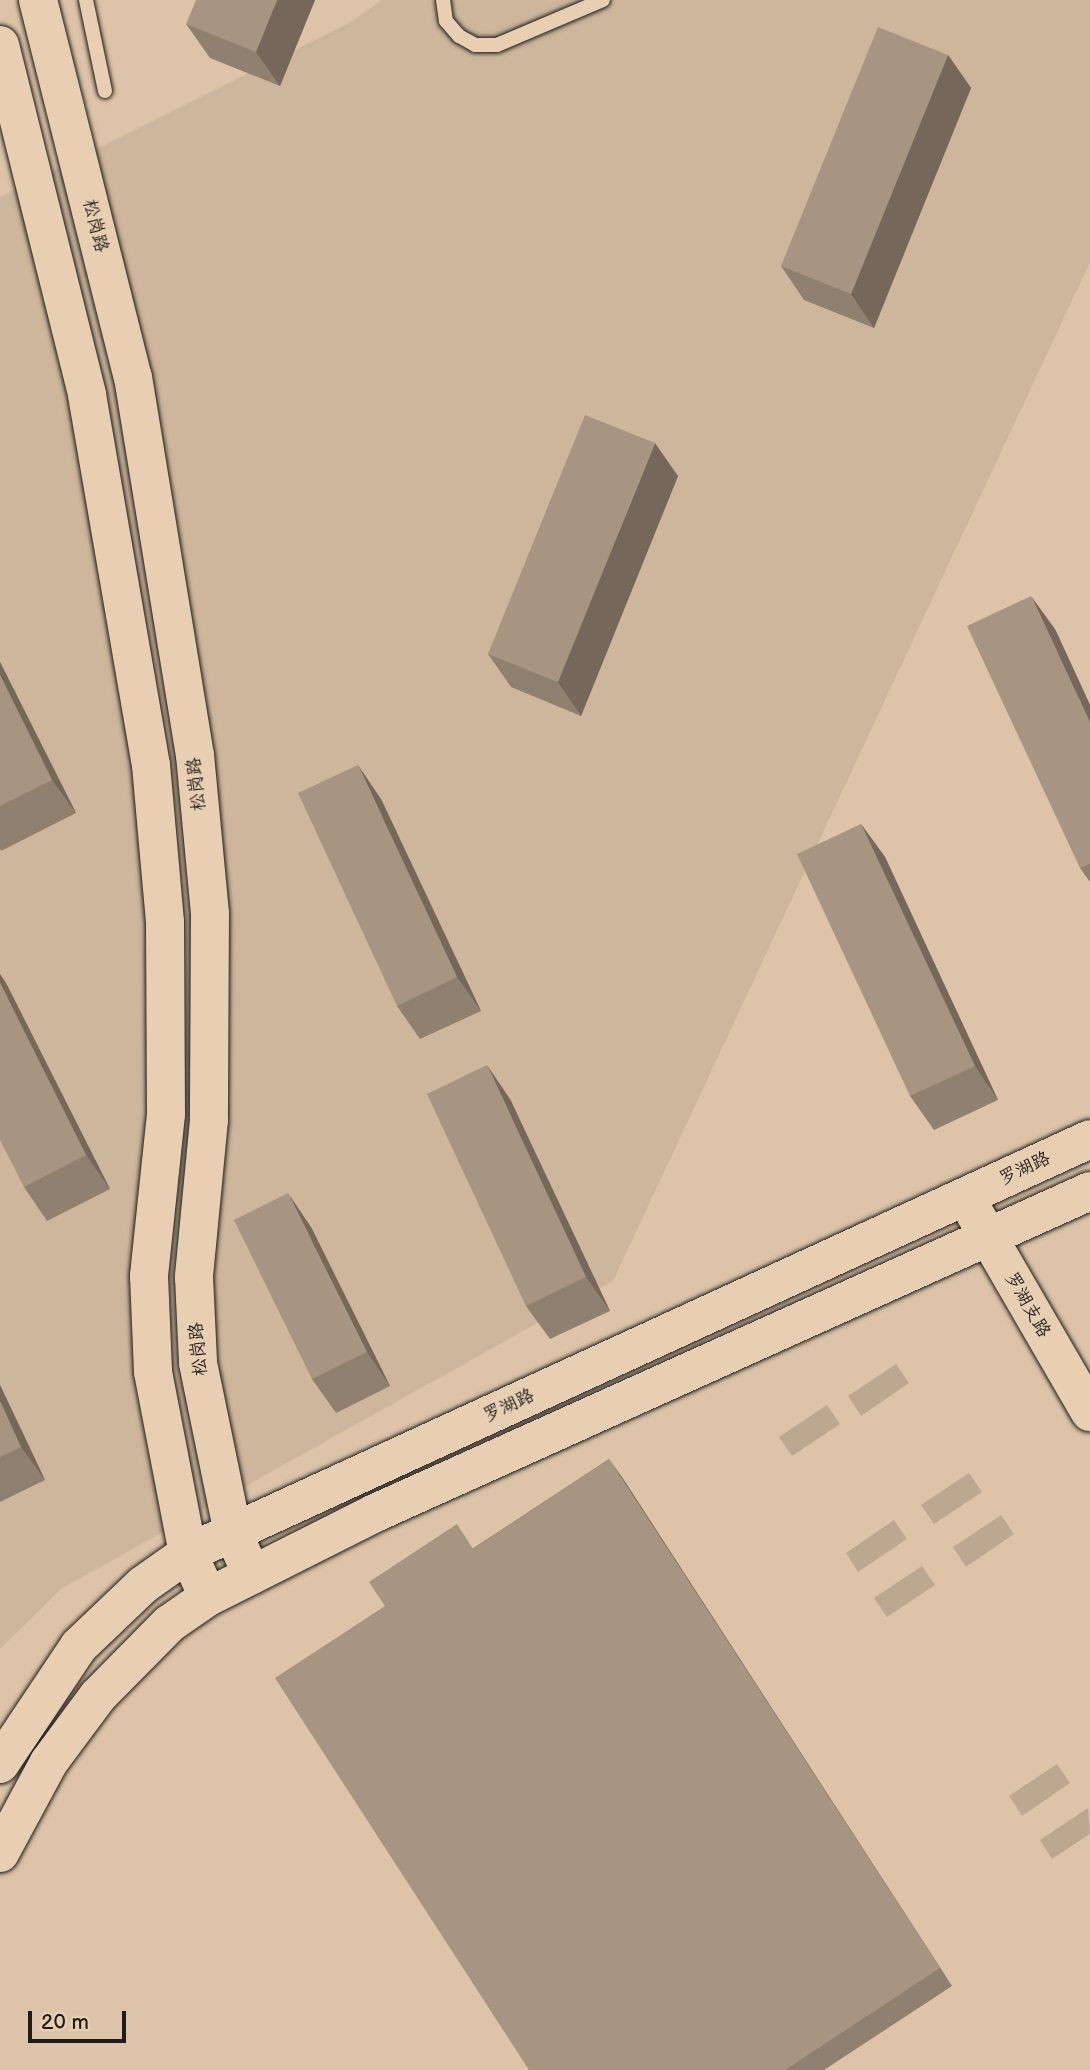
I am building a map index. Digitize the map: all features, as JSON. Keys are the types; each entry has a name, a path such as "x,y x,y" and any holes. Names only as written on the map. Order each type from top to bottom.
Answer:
{"street":[{"name":"松岗路","path":"38,0 133,377 195,755 210,914 209,1120 194,1277 197,1351 233,1533 251,1575"},
{"path":"0,45 87,395 151,765 165,922 166,1114 149,1289 153,1372 188,1553 208,1597"},
{"name":"罗湖路","path":"0,1764 79,1646 143,1585 188,1553 1090,1139"},
{"path":"0,1853 49,1762 98,1696 169,1624 208,1597 375,1513 1090,1191"},
{"name":"罗湖支路","path":"966,1196 1090,1412"}],"lane":[{"path":"86,0 105,91"},
{"path":"443,0 446,21 475,45 497,45 603,0"}],"shaded area":[{"path":"382,0 1090,0 1090,262 613,1281 61,1589 0,1649 0,197 349,23"},
{"path":"896,1364 909,1383 861,1416 848,1396"},
{"path":"827,1405 840,1424 792,1456 779,1437"},
{"path":"969,1473 982,1492 934,1524 921,1505"},
{"path":"1001,1515 1014,1534 966,1567 953,1547"},
{"path":"894,1520 907,1539 858,1572 846,1553"},
{"path":"922,1566 935,1585 887,1617 874,1598"},
{"path":"1057,1764 1070,1783 1022,1816 1009,1796"},
{"path":"1088,1808 1090,1834 1052,1859 1040,1840"}],"building":[{"path":"196,0 277,0 256,52 186,24"},
{"path":"878,27 948,55 851,294 781,266"},
{"path":"585,415 655,443 558,682 488,654"},
{"path":"1031,596 1090,722 1090,864 1080,868 967,626"},
{"path":"0,675 52,780 0,806"},
{"path":"358,765 457,977 397,1006 298,793"},
{"path":"861,824 975,1066 910,1096 797,854"},
{"path":"0,983 86,1155 24,1187 0,1140"},
{"path":"487,1065 586,1277 526,1306 427,1094"},
{"path":"288,1193 367,1352 312,1379 234,1220"},
{"path":"0,1401 21,1447 0,1457"},
{"path":"609,1459 940,1968 785,2070 529,2070 275,1678 385,1606 369,1582 457,1524 473,1549"}]}
